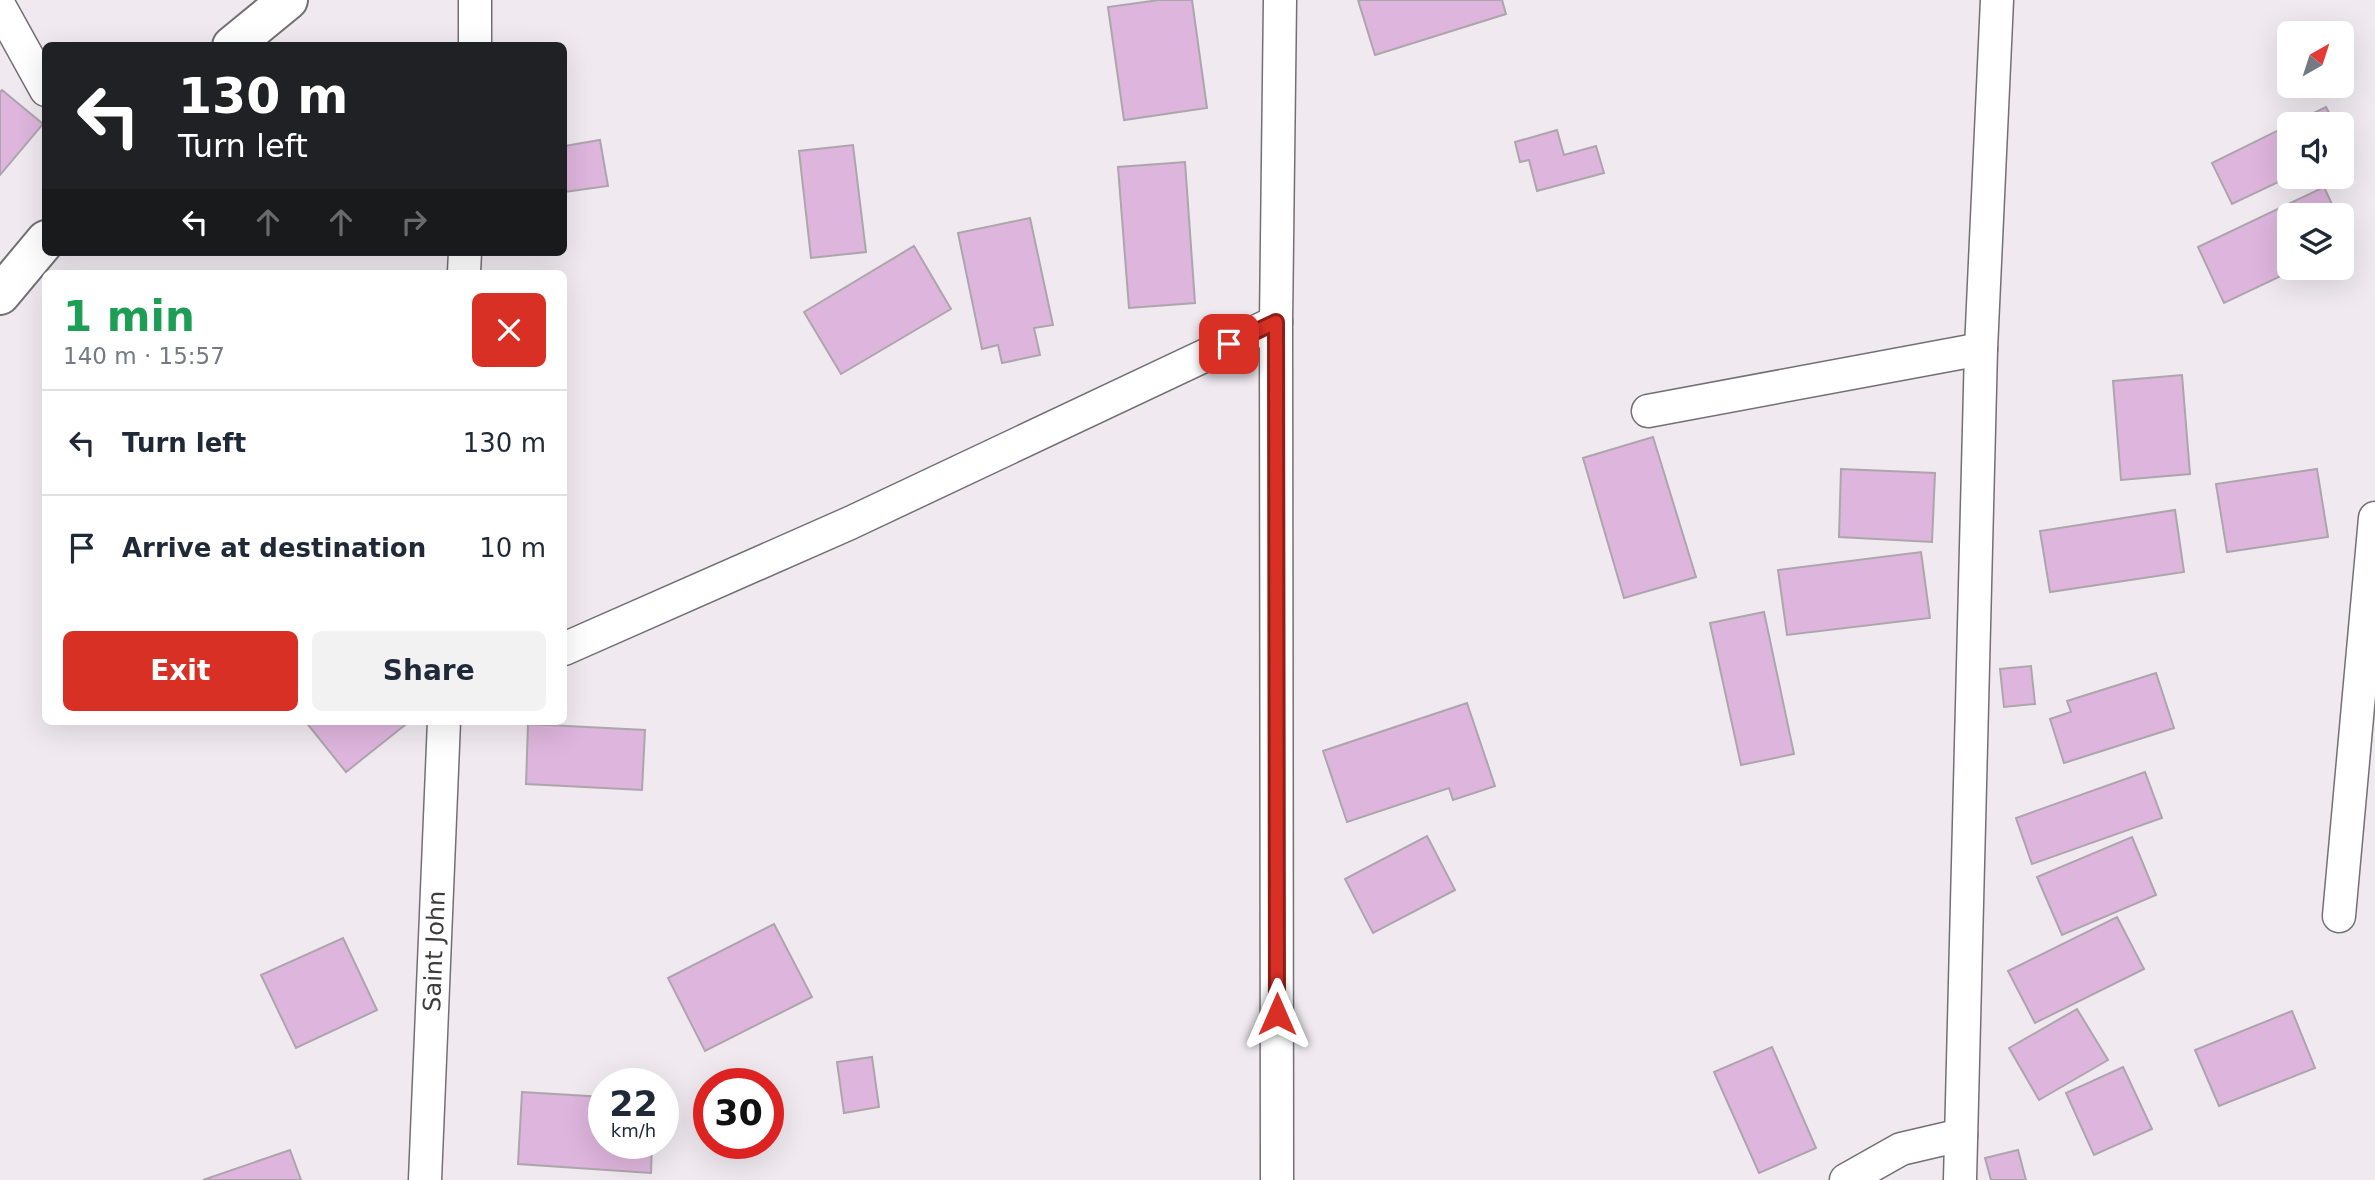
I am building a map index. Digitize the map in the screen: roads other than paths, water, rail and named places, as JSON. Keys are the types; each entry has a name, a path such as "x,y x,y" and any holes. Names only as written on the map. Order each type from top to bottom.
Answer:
{"street":[{"path":"238,42 288,0"},
{"path":"475,0 475,42"},
{"path":"1277,1180 1276,322 1280,0"},
{"path":"1960,1180 1981,349 1997,0"},
{"path":"0,7 42,83"},
{"path":"0,295 42,245"},
{"path":"567,648 850,523 1276,322"},
{"path":"1648,411 1981,349"},
{"path":"2339,916 2375,518"},
{"name":"Saint John","path":"425,1180 444,725"},
{"path":"1846,1180 1900,1149 1961,1135"}]}
